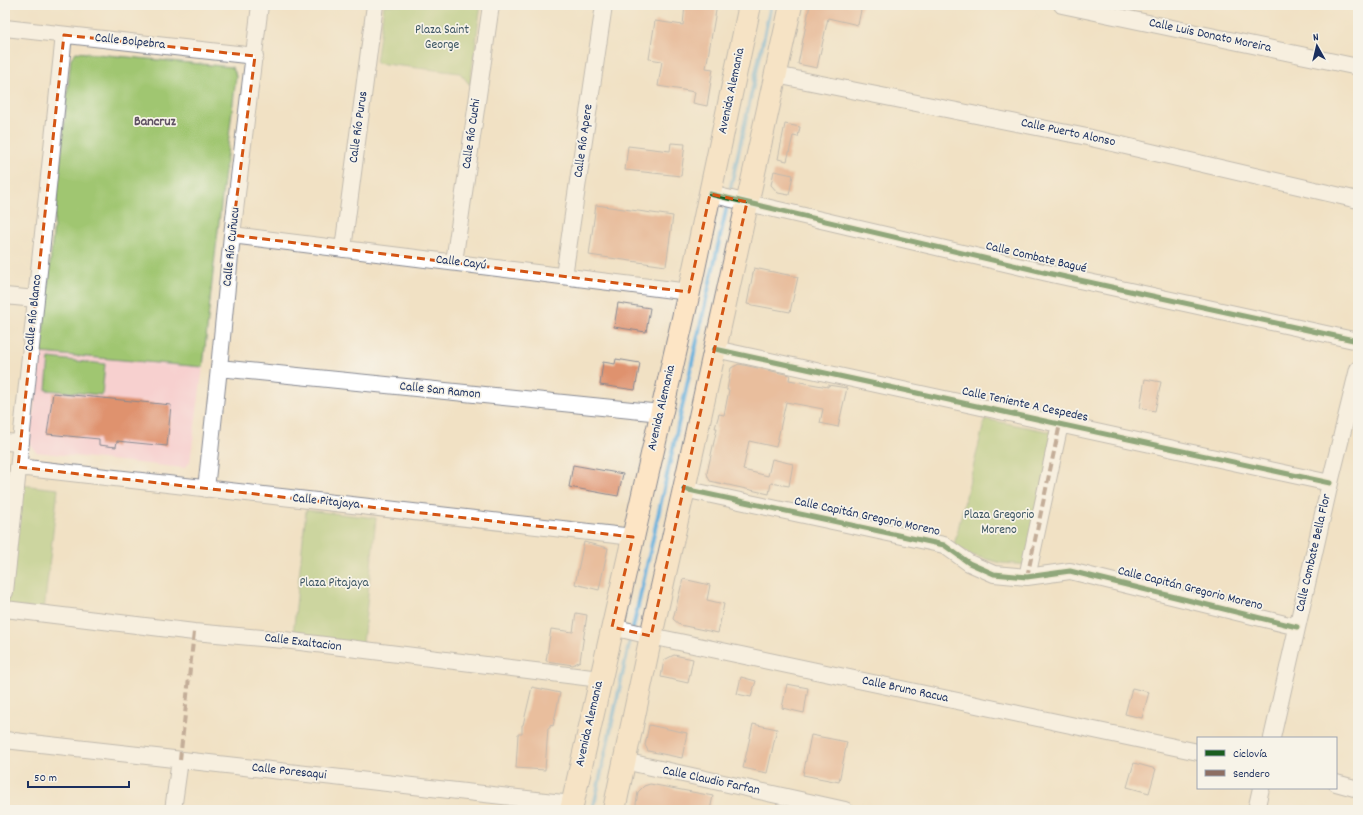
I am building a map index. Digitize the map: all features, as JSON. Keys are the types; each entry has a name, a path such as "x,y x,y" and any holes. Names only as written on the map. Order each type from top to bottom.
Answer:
{"main road":[{"name":"Avenida Alemania","path":"572,807 600,679 616,628 633,537 714,195 750,5"},
{"path":"614,810 624,762 644,635 684,489 715,348 743,202 776,75 791,5"}],"street":[{"name":"Calle Río Cuñucu","path":"206,489 232,235 260,5"},
{"name":"Calle Río Purus","path":"343,249 375,5"},
{"name":"Calle Río Cuchi","path":"454,262 490,5"},
{"name":"Calle Río Apere","path":"564,276 604,5"},
{"name":"Calle Luis Donato Moreira","path":"1062,5 1358,68"},
{"name":"Calle Bolpebra","path":"5,28 255,56"},
{"name":"Calle Río Blanco","path":"5,592 18,468 13,442 36,299 64,34"},
{"name":"Calle Puerto Alonso","path":"776,75 1087,137 1358,200"},
{"name":"Calle Combate Bagué","path":"714,195 1052,274 1358,341"},
{"name":"Calle Cayú","path":"232,235 690,292"},
{"path":"5,296 36,299"},
{"name":"Calle Teniente A Cespedes","path":"715,348 1024,417 1330,482"},
{"name":"Calle San Ramon","path":"219,368 661,414"},
{"name":"Calle Combate Bella Flor","path":"1272,737 1330,482 1358,369"},
{"path":"1027,578 1060,424"},
{"name":"Calle Pitajaya","path":"18,468 633,537"},
{"name":"Calle Capitán Gregorio Moreno","path":"684,489 944,545 969,563 994,574 1027,578 1070,572 1297,627"},
{"name":"Calle Exaltacion","path":"5,609 194,632 292,641 600,679"},
{"name":"Calle Bruno Racua","path":"616,628 1197,752"},
{"name":"Calle Poresaqui","path":"5,740 572,807"},
{"path":"173,810 180,760"},
{"name":"Calle Claudio Farfan","path":"624,762 845,810"},
{"path":"1337,784 1358,789"},
{"path":"1256,810 1261,789"}],"highlighted area":[{"path":"64,35 255,56 232,235 689,292 710,194 747,202 651,636 612,627 633,537 18,467"}],"shaded area":[{"path":"41,353 203,367 190,462 184,468 36,452 29,443"}],"green space":[{"name":"Plaza Saint George","path":"384,5 481,5 470,85 460,73 376,63"},
{"path":"76,52 232,67 235,72 236,77 203,367 41,353 71,58"},
{"path":"49,358 105,364 102,395 46,390"},
{"name":"Plaza Gregorio Moreno","path":"985,419 1057,433 1029,565 1001,563 971,555 954,545"},
{"path":"21,485 58,489 44,610 7,606"},
{"name":"Plaza Pitajaya","path":"306,510 376,518 363,643 293,635"}],"building":[{"path":"685,5 717,5 706,68 713,69 707,106 693,103 695,92 658,86 662,61 649,59 655,21 683,25"},
{"path":"810,5 862,5 858,25 828,18 817,68 798,64"},
{"path":"785,124 800,127 798,137 793,136 787,161 778,159"},
{"path":"671,143 685,144 681,176 625,170 628,146 670,151"},
{"path":"774,171 793,175 789,195 778,193 771,185"},
{"path":"596,205 673,216 666,266 589,255"},
{"path":"754,268 798,277 790,312 747,304"},
{"path":"618,303 650,308 646,332 614,327"},
{"path":"616,359 640,363 635,390 600,385 603,362 615,364"},
{"path":"739,364 790,375 789,380 828,387 828,385 847,388 838,427 820,423 823,409 786,402 776,447 749,441 743,470 768,476 772,459 793,464 789,486 771,483 769,494 710,481 707,473 719,414 724,415 729,390 727,390 731,368"},
{"path":"1145,379 1161,382 1155,411 1140,408"},
{"path":"53,393 171,405 167,446 117,441 116,447 99,445 99,439 47,434"},
{"path":"573,465 623,474 618,496 569,487"},
{"path":"584,542 608,548 599,590 575,584"},
{"path":"683,579 710,585 707,600 724,604 718,633 680,625 673,619"},
{"path":"576,613 587,615 580,661 573,665 546,661 551,629 573,632"},
{"path":"674,655 693,659 688,683 661,677 664,660"},
{"path":"741,677 756,681 751,697 737,694"},
{"path":"787,684 808,688 804,713 782,708"},
{"path":"532,687 560,693 553,726 550,725 550,728 548,728 545,770 516,768 518,734 522,734 522,725"},
{"path":"1132,688 1149,692 1142,718 1125,714"},
{"path":"753,724 777,729 767,773 743,768"},
{"path":"649,725 687,733 682,758 648,751 645,745"},
{"path":"811,735 847,742 839,782 803,775"},
{"path":"1134,763 1156,769 1149,793 1127,787"},
{"path":"650,784 713,796 710,810 635,810 638,792 644,786"}],"waterway":[{"path":"729,195 771,5"},
{"path":"633,628 728,201"},
{"path":"593,810 631,635"}],"marked path":[{"path":"1027,577 1060,424"},
{"path":"180,760 194,632"}],"cycle path":[{"path":"710,194 1052,274 1358,341"},
{"path":"715,349 1330,483"},
{"path":"684,489 944,545 969,563 994,574 1027,577 1070,571 1297,627"}],"district":[{"name":"Bancruz","path":"155,122"}]}
